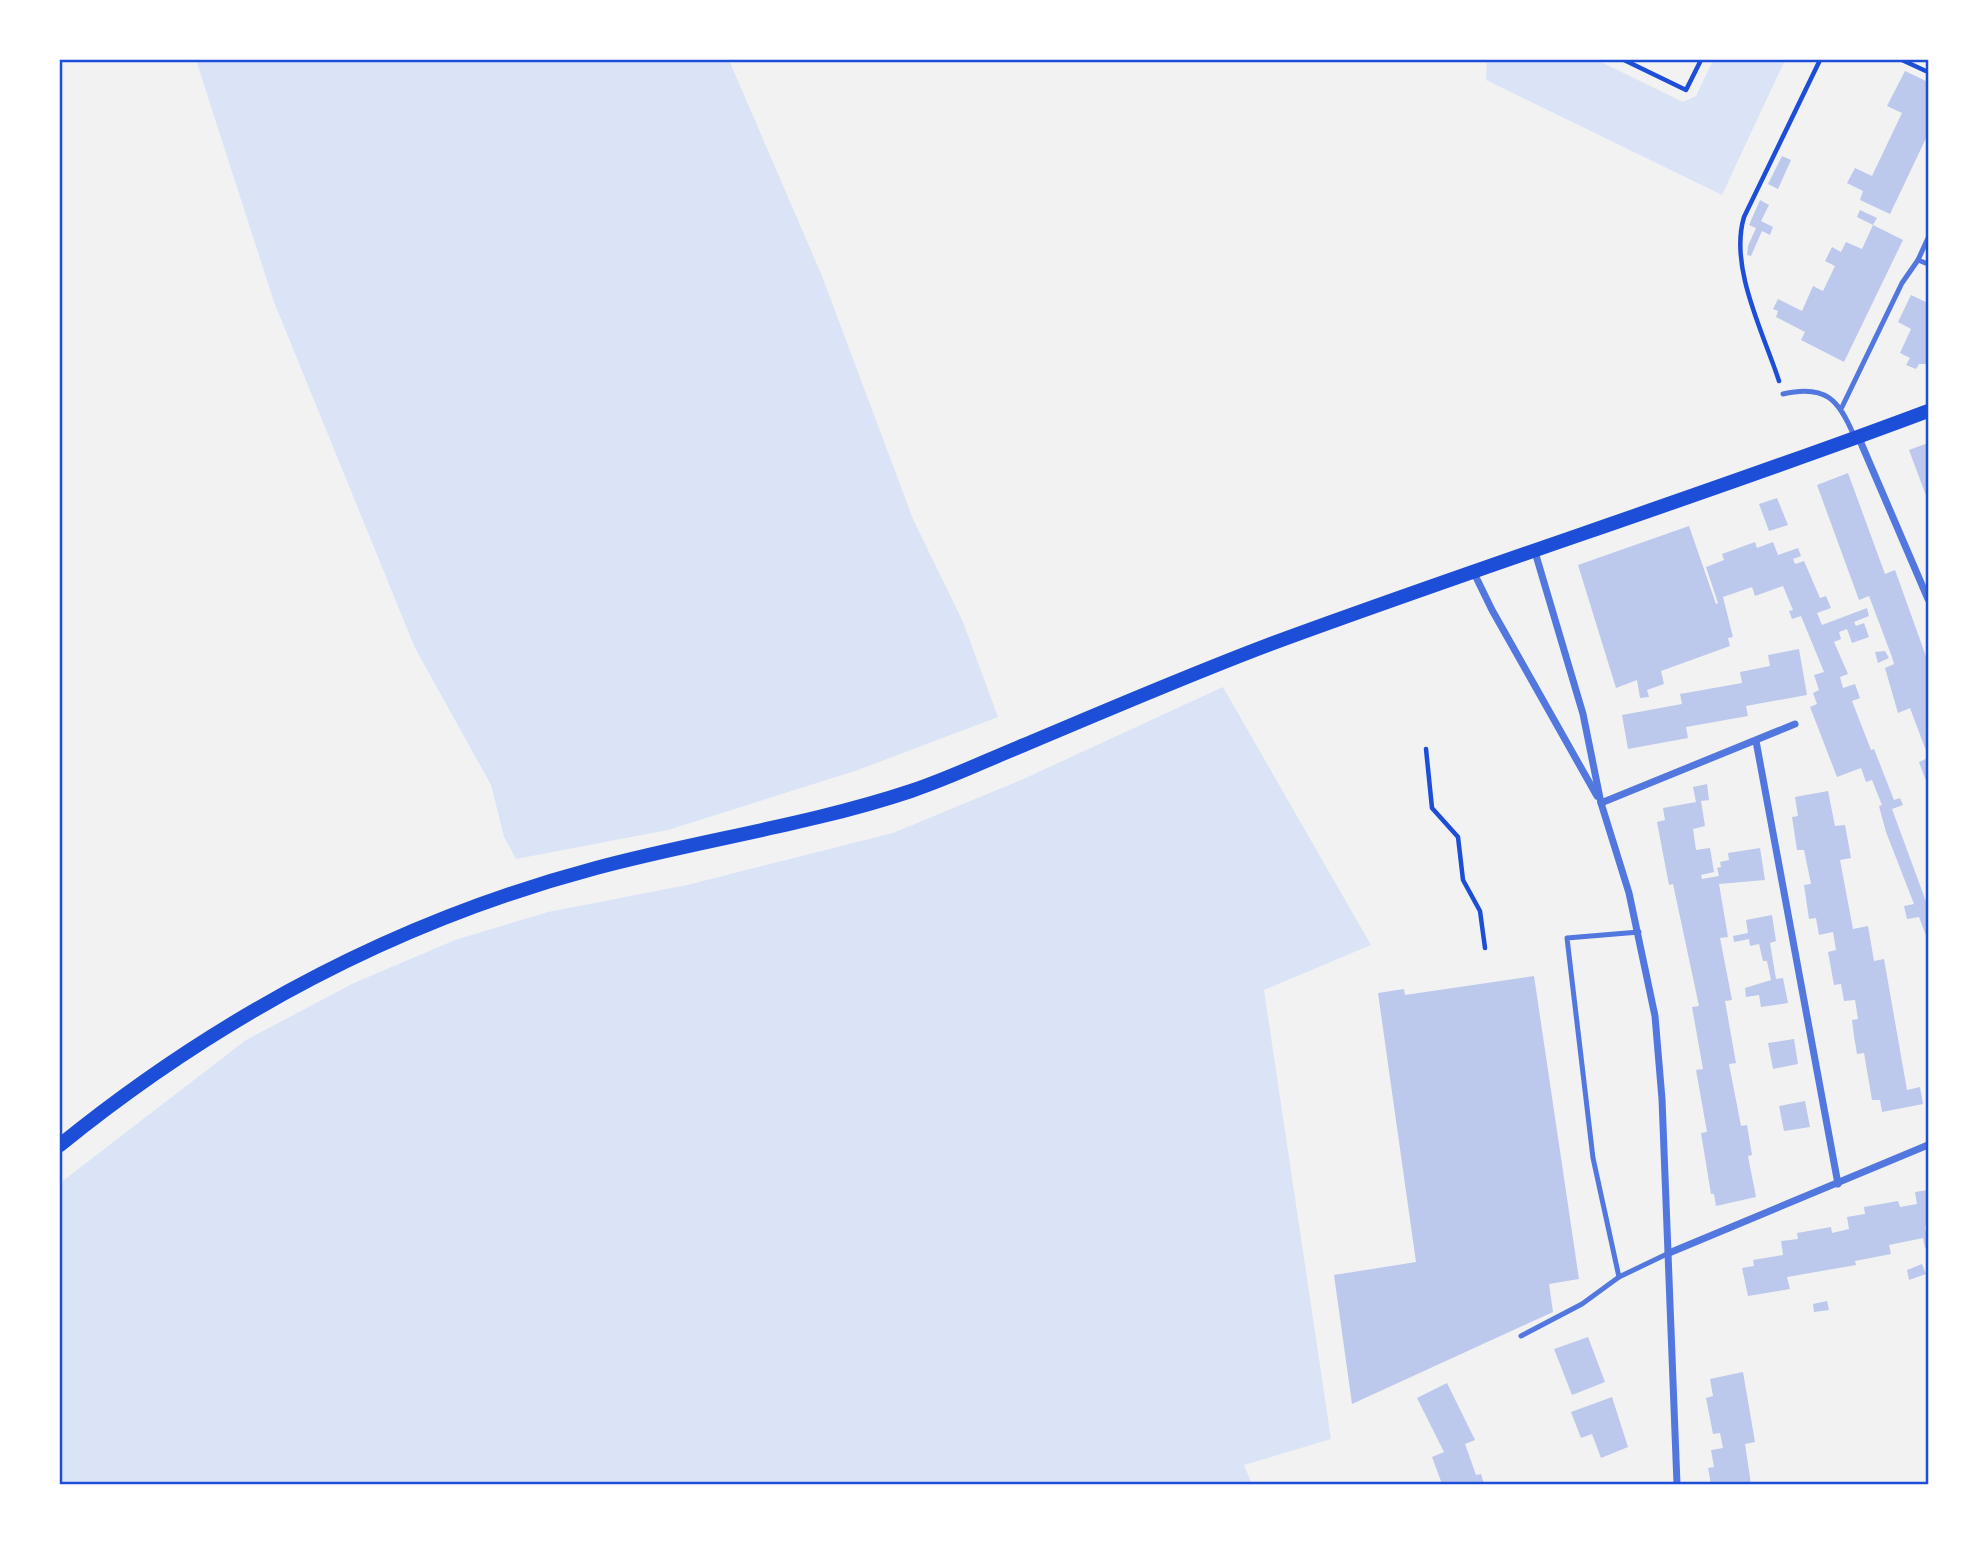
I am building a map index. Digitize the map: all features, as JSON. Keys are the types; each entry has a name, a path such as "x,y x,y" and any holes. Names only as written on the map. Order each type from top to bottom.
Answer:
{"main road":[{"path":"60,1145 144,1080 223,1027 320,973 417,928 510,893 581,872 836,813 915,789 1211,667 1928,411"}],"street":[{"path":"1856,437 1928,599"},
{"path":"1535,552 1583,714 1601,803 1639,932 1658,1044 1677,1485"},
{"path":"1474,573 1492,610 1601,803"},
{"path":"1601,803 1795,724"},
{"path":"1756,740 1838,1184"},
{"path":"1669,1253 1928,1144"}],"lane":[{"path":"1842,407 1902,283 1919,260 1928,238"},
{"path":"1919,260 1928,264"},
{"path":"1783,394 1800,390 1816,392 1842,407 1856,437"},
{"path":"1619,1277 1592,1158 1567,938 1639,932"},
{"path":"1521,1336 1582,1304 1619,1277 1669,1253"}],"path":[{"path":"1624,60 1686,90 1701,60"},
{"path":"1783,394 1740,260 1739,232 1744,216 1820,60"},
{"path":"1902,60 1928,72"},
{"path":"1426,749 1432,808 1458,837 1463,880 1480,911 1485,948"}],"shaded area":[{"path":"196,60 729,60 822,276 913,519 963,622 998,717 858,770 668,830 516,859 504,837 491,785 415,648 274,302"},
{"path":"1487,60 1597,60 1683,102 1696,96 1713,60 1785,60 1722,195 1486,80"},
{"path":"1223,687 1371,945 1264,990 1331,1439 1244,1465 1252,1484 60,1484 60,1183 246,1040 354,983 455,940 548,912 687,885 893,833 1021,780"}],"building":[{"path":"1905,71 1928,82 1928,134 1890,214 1860,200 1863,191 1847,183 1855,168 1872,176 1902,113 1887,106"},
{"path":"1782,156 1791,160 1778,189 1768,184"},
{"path":"1760,200 1769,205 1761,221 1773,227 1770,235 1762,231 1751,256 1747,255 1748,246 1756,228 1749,225"},
{"path":"1860,210 1877,218 1873,225 1857,217"},
{"path":"1873,225 1903,240 1844,362 1801,340 1805,332 1776,317 1778,311 1773,309 1778,299 1802,311 1813,286 1823,291 1835,266 1825,261 1832,247 1841,252 1846,242 1862,249"},
{"path":"1911,295 1928,303 1928,364 1919,364 1916,369 1906,365 1910,358 1900,353 1911,329 1898,322"},
{"path":"1928,443 1928,501 1909,450"},
{"path":"1848,473 1885,574 1895,570 1928,662 1928,756 1910,708 1898,713 1885,668 1894,664 1892,657 1869,596 1859,600 1817,485"},
{"path":"1777,498 1788,525 1769,531 1759,504"},
{"path":"1689,526 1716,604 1718,603 1706,567 1724,560 1722,554 1755,542 1757,548 1773,542 1778,555 1798,548 1801,556 1793,559 1795,564 1804,561 1820,598 1826,596 1831,608 1817,613 1822,625 1867,608 1869,616 1854,622 1856,626 1864,623 1869,637 1852,643 1847,629 1839,632 1841,639 1834,642 1848,674 1840,677 1843,688 1855,684 1860,698 1852,701 1871,750 1874,749 1894,800 1900,798 1903,805 1892,809 1928,907 1928,941 1919,917 1907,919 1904,906 1914,904 1886,832 1879,806 1882,805 1872,780 1866,782 1861,768 1837,777 1810,707 1817,704 1813,693 1819,690 1814,675 1824,672 1801,616 1792,619 1789,611 1793,610 1783,586 1755,596 1752,587 1723,597 1733,637 1728,638 1730,646 1661,671 1664,684 1647,690 1649,697 1640,698 1637,680 1616,688 1578,565"},
{"path":"1799,649 1807,695 1746,706 1748,716 1686,727 1688,738 1628,749 1622,715 1682,704 1680,694 1742,683 1740,672 1770,666 1768,655"},
{"path":"1885,651 1889,658 1878,663 1875,652"},
{"path":"1928,758 1928,786 1919,762"},
{"path":"1707,784 1709,800 1701,801 1705,826 1693,829 1696,850 1710,848 1714,872 1701,875 1702,879 1719,876 1717,868 1721,867 1720,862 1729,860 1728,853 1760,848 1765,880 1719,884 1728,937 1720,938 1732,1000 1725,1001 1736,1063 1729,1064 1741,1126 1747,1125 1752,1155 1748,1156 1756,1197 1716,1206 1714,1194 1711,1194 1701,1133 1707,1132 1696,1070 1703,1069 1692,1007 1699,1006 1673,884 1669,885 1657,822 1665,820 1663,808 1696,802 1693,787"},
{"path":"1828,791 1835,826 1845,825 1851,858 1840,860 1853,929 1868,926 1874,961 1884,959 1907,1090 1920,1087 1923,1104 1882,1112 1880,1100 1872,1100 1864,1053 1857,1054 1852,1020 1858,1019 1855,1000 1844,1001 1841,984 1834,985 1828,952 1836,950 1833,932 1819,935 1816,918 1809,919 1804,885 1811,884 1804,850 1797,850 1792,817 1798,816 1795,797"},
{"path":"1772,915 1776,941 1770,943 1776,979 1783,978 1788,1003 1761,1007 1759,995 1746,997 1745,988 1771,980 1767,961 1763,961 1759,944 1750,946 1749,939 1734,942 1733,936 1748,933 1746,920"},
{"path":"1534,976 1579,1279 1549,1284 1553,1312 1352,1404 1334,1275 1416,1262 1378,993 1404,989 1405,995"},
{"path":"1794,1039 1798,1064 1773,1069 1768,1043"},
{"path":"1805,1101 1810,1127 1784,1131 1779,1106"},
{"path":"1928,1190 1928,1225 1925,1226 1928,1247 1925,1248 1923,1238 1889,1245 1891,1254 1855,1261 1856,1265 1787,1277 1790,1289 1748,1296 1742,1268 1754,1266 1753,1260 1783,1255 1781,1241 1798,1239 1797,1233 1831,1227 1832,1233 1849,1229 1847,1217 1865,1214 1864,1207 1898,1201 1900,1207 1917,1204 1915,1192"},
{"path":"1922,1264 1926,1274 1909,1280 1907,1270"},
{"path":"1827,1301 1829,1310 1814,1312 1813,1304"},
{"path":"1588,1337 1605,1382 1572,1395 1554,1349"},
{"path":"1743,1372 1755,1442 1745,1444 1751,1484 1711,1484 1708,1468 1714,1467 1711,1450 1723,1448 1720,1433 1713,1434 1706,1398 1713,1396 1710,1379"},
{"path":"1447,1383 1475,1440 1465,1444 1476,1475 1481,1474 1484,1484 1442,1484 1432,1457 1444,1452 1417,1398"},
{"path":"1612,1397 1628,1447 1601,1458 1592,1434 1581,1438 1571,1412"}]}
